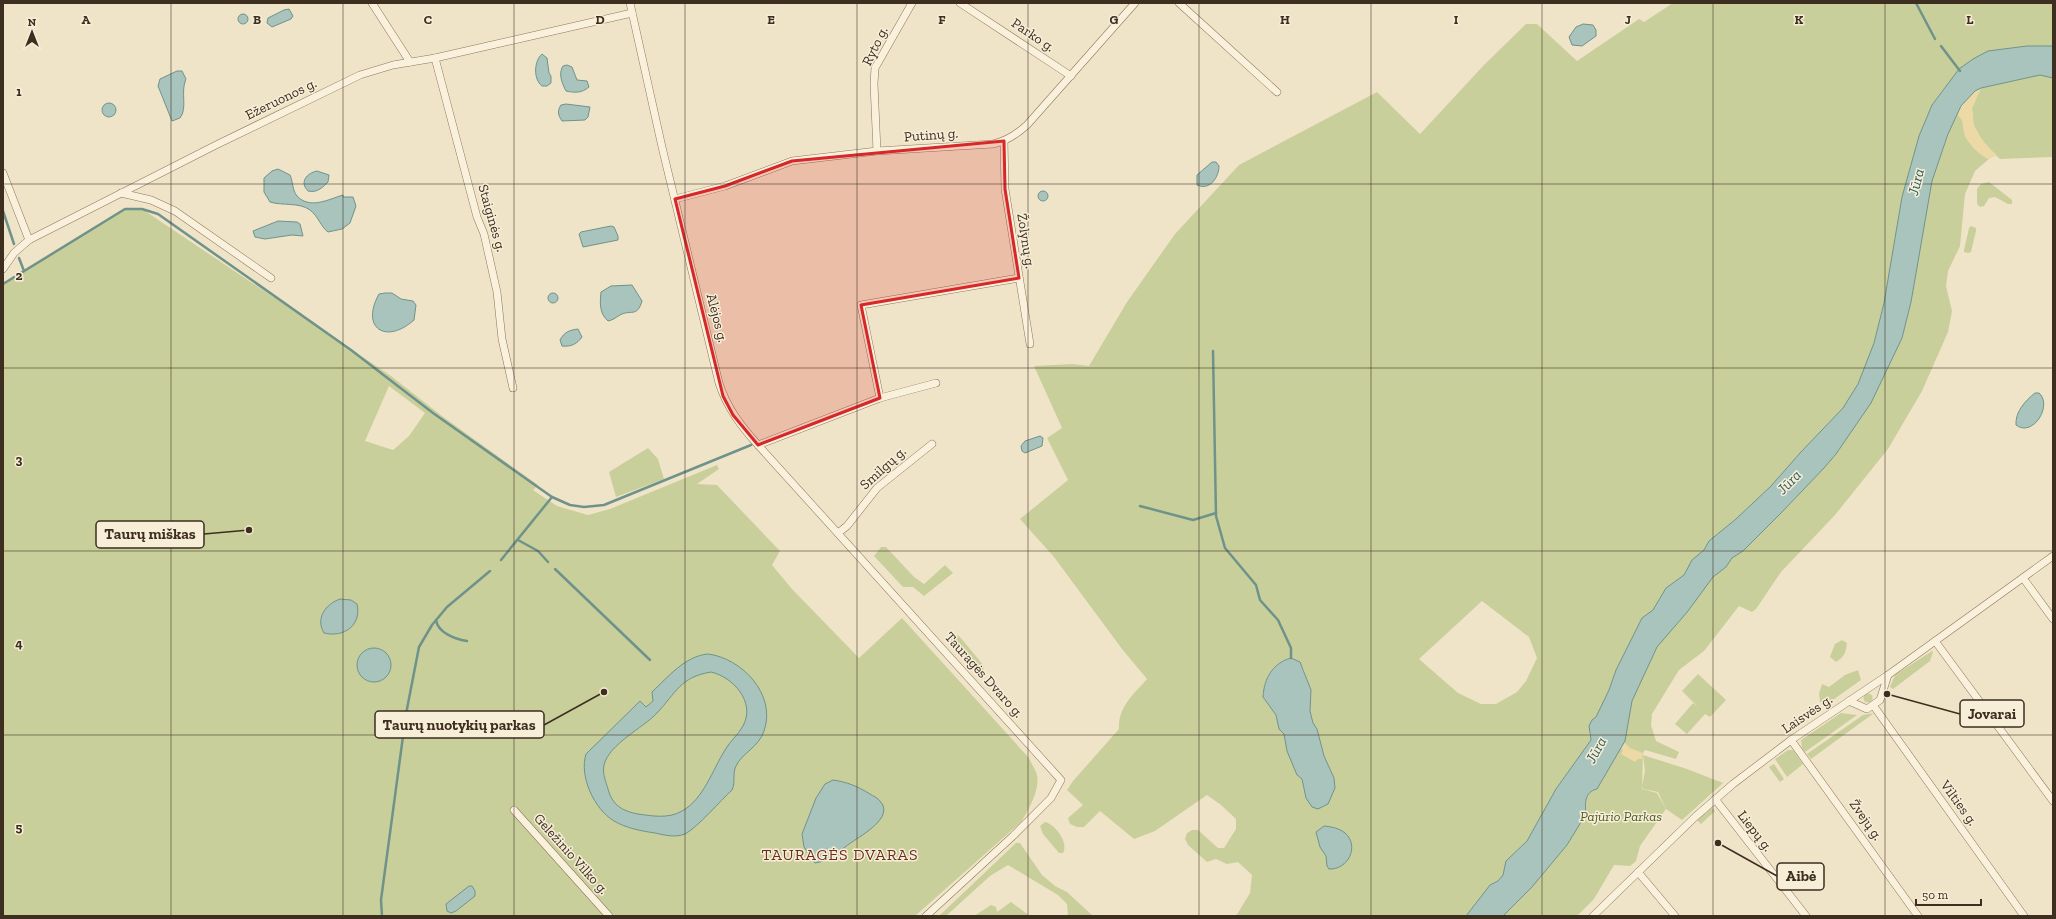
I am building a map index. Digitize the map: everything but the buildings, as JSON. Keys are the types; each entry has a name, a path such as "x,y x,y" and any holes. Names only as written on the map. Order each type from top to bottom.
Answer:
{"street":[{"path":"372,3 410,62"},
{"name":"Alėjos g.","path":"630,3 675,199 723,396 733,416 758,445"},
{"name":"Ryto g.","path":"877,152 874,84 875,68 912,3"},
{"name":"Parko g.","path":"960,3 1071,76"},
{"name":"Putinų g.","path":"675,199 725,186 792,161 877,152 993,144 1004,141 1027,125 1135,3"},
{"path":"1179,3 1277,92"},
{"name":"Ežeruonos g.","path":"3,269 14,253 29,240 121,192 360,75 410,62 435,58 632,13"},
{"name":"Staiginės g.","path":"435,58 477,217 484,234 497,292 502,339 513,388"},
{"name":"Žolynų g.","path":"1004,141 1005,189 1030,344"},
{"path":"3,172 29,240"},
{"path":"121,192 158,203 175,210 271,278"},
{"path":"880,398 861,305 1019,278"},
{"path":"758,445 880,398 936,383"},
{"name":"Smilgų g.","path":"838,533 847,526 877,488 932,444"},
{"name":"Tauragės Dvaro g.","path":"758,445 1061,780 1046,804 926,916"},
{"name":"Laisvės g.","path":"1593,916 1715,799 1791,740 1888,675 2053,556"},
{"path":"2023,578 2053,619"},
{"path":"1935,641 2053,801"},
{"path":"1849,701 1867,709 1873,705 1880,700 1888,675"},
{"name":"Vilties g.","path":"1873,705 2024,916"},
{"name":"Žvejų g.","path":"1791,740 1918,916"},
{"name":"Liepų g.","path":"1715,799 1806,916"},
{"name":"Geležinio Vilko g.","path":"514,810 609,916"},
{"path":"1638,872 1675,916"}],"highlighted area":[{"path":"1004,141 1005,189 1019,278 861,305 880,398 758,445 733,415 723,396 675,199 725,186 792,161"}],"green space":[{"path":"1673,3 2053,3 2053,46 2027,46 1988,51 1941,93 1932,105 1919,136 1902,197 1884,303 1874,343 1858,384 1843,408 1771,486 1736,519 1709,541 1704,550 1692,560 1684,575 1666,588 1653,610 1642,618 1616,670 1609,690 1596,717 1592,720 1589,734 1591,740 1556,789 1527,841 1506,861 1503,875 1498,881 1490,885 1466,916 1236,916 1250,893 1252,875 1238,862 1227,864 1216,859 1207,862 1188,845 1185,839 1187,833 1192,830 1198,830 1218,848 1224,848 1236,829 1236,819 1221,805 1207,795 1155,831 1134,839 1100,811 1084,827 1077,827 1070,824 1068,818 1083,805 1067,790 1073,781 1119,729 1121,714 1127,702 1147,679 1122,649 1054,557 1020,519 1068,480 1047,438 1062,428 1034,366 1073,364 1089,366 1127,302 1175,234 1239,165 1377,92 1420,134 1484,65 1526,24 1537,24 1577,61 1639,19 1644,22","holes":["1482,601 1529,637 1537,658 1526,681 1517,692 1496,704 1481,704 1458,693 1419,659","1291,658 1303,668 1311,690 1310,711 1313,723 1317,729 1324,756 1334,778 1306,798 1302,779 1297,775 1284,734 1279,729 1276,715 1263,697 1265,684 1271,672 1285,660","1324,826 1344,832 1351,843 1326,856 1320,845"]},
{"path":"2040,75 2053,78 2053,157 2000,159 1985,143 1976,130 1972,115 1974,101 1981,88"},
{"name":"Pajūrio Parkas","path":"1956,113 1962,120 1965,136 1978,152 1989,159 1975,171 1965,194 1960,246 1948,271 1946,286 1952,311 1948,332 1922,391 1888,449 1835,515 1781,572 1756,609 1752,612 1739,606 1704,651 1679,670 1652,714 1651,725 1656,741 1679,752 1676,759 1645,750 1643,753 1642,789 1657,793 1666,809 1640,846 1636,861 1630,866 1614,865 1594,899 1577,916 1503,916 1532,887 1567,845 1586,814 1586,798 1593,790 1597,789 1625,741 1632,701 1657,647 1713,577 1726,567 1732,558 1743,551 1824,468 1836,454 1871,403 1902,338 1911,302 1932,181"},
{"path":"1989,182 2012,200 2012,204 2008,204 1995,197 1989,198 1984,206 1980,207 1977,204 1977,189 1981,184"},
{"path":"125,209 142,209 391,376 442,416 538,485 533,490 557,506 588,515 610,509 717,465 719,469 697,484 717,485 780,551 772,565 792,589 859,658 902,618 1029,758 1036,772 1037,784 1034,798 1028,811 1021,822 915,916 3,916 3,284","holes":["389,386 425,413 409,436 393,450 365,441"]},
{"path":"1971,226 1976,228 1976,231 1971,252 1968,253 1964,252 1964,250 1969,228"},
{"path":"648,448 658,459 664,479 616,497 609,472"},
{"path":"881,547 886,547 914,577 924,584 945,565 953,573 924,596 913,587 903,587 874,556"},
{"path":"957,635 984,666 983,671 979,674 952,643 951,639"},
{"path":"1842,640 1847,643 1846,649 1843,656 1836,662 1830,657 1835,644"},
{"path":"1932,651 1930,661 1893,689 1890,687 1895,675"},
{"path":"1858,670 1861,680 1827,704 1820,702 1819,694 1822,684 1829,687 1845,675"},
{"path":"1698,674 1726,700 1710,717 1705,714 1687,734 1675,724 1693,703 1698,707 1682,691"},
{"path":"1868,693 1873,698 1868,703 1863,698"},
{"path":"1841,713 1857,715 1805,752 1802,748 1801,740"},
{"path":"1874,713 1811,759 1807,754 1863,715"},
{"path":"1788,750 1793,750 1803,764 1787,777 1775,759"},
{"path":"1643,755 1687,769 1723,783 1682,820 1666,809 1658,792 1643,789 1642,786 1645,771"},
{"path":"1774,764 1784,779 1780,782 1769,767"},
{"path":"1712,808 1715,811 1701,824 1697,820"},
{"path":"1045,822 1053,826 1063,839 1063,853 1059,853 1043,834 1040,826"},
{"path":"1016,843 1020,843 1042,875 1055,886 1067,892 1093,916 1068,916 1067,904 1058,895 1008,865 990,876 946,916 939,916"},
{"path":"1011,902 1030,916 974,916 991,905 996,907 997,912"}],"sand":[{"path":"1981,88 1972,109 1973,120 1975,128 1981,139 1997,155 1989,159 1978,152 1965,136 1962,120 1956,113 1975,91"},
{"path":"1620,738 1630,748 1643,753 1642,759 1638,759 1635,762 1621,754 1623,750 1620,748 1622,746 1618,741"}],"water":[{"path":"289,9 293,16 291,19 272,27 267,23 268,18"},
{"path":"243,14 248,19 243,24 238,19"},
{"path":"1583,24 1593,25 1596,30 1596,36 1582,46 1572,45 1569,37 1576,27"},
{"name":"Jūra","path":"2027,46 2053,46 2053,78 2040,75 1981,88 1975,91 1961,106 1948,134 1932,181 1911,302 1902,338 1871,403 1836,454 1824,468 1743,551 1732,558 1726,567 1713,577 1688,611 1657,647 1632,701 1625,741 1597,789 1590,793 1586,799 1586,814 1567,845 1532,887 1503,916 1466,916 1490,885 1498,881 1503,875 1506,861 1527,841 1556,789 1591,740 1589,726 1592,720 1596,717 1609,690 1616,670 1642,618 1653,610 1666,588 1684,575 1692,560 1704,550 1709,541 1736,519 1771,486 1843,408 1858,384 1874,343 1884,303 1902,197 1919,136 1932,105 1959,69 1973,59 1988,51"},
{"path":"542,54 547,58 549,73 551,76 551,83 547,86 542,86 539,83 536,75 537,61"},
{"path":"567,65 572,67 577,80 587,81 589,87 578,92 566,91 562,82 561,72 563,66"},
{"path":"177,71 182,71 186,79 184,84 184,105 180,118 172,121 158,86 160,79"},
{"path":"106,103 112,103 116,107 116,113 112,117 106,117 102,113 102,107"},
{"path":"566,104 590,107 588,117 585,120 562,121 559,115 559,109 561,105"},
{"path":"1212,162 1216,162 1219,166 1219,170 1213,182 1206,186 1197,185 1197,175"},
{"path":"278,169 290,175 295,194 302,200 314,203 326,201 343,195 343,197 353,197 356,206 350,223 342,229 328,232 310,210 296,205 270,202 264,192 264,178 272,171"},
{"path":"317,171 329,175 328,182 317,191 308,191 304,184 305,178"},
{"path":"1043,191 1048,196 1043,201 1038,196"},
{"path":"278,221 297,222 300,224 303,236 292,235 265,239 255,237 253,231"},
{"path":"611,226 614,227 618,240 583,247 579,234 581,232"},
{"path":"632,285 642,301 638,310 624,313 608,321 603,315 600,304 601,292 611,286"},
{"path":"392,293 401,299 413,301 416,305 414,320 404,327 394,331 386,332 379,329 374,324 374,306 379,294"},
{"path":"551,293 555,293 558,298 555,303 551,303 548,300 548,296"},
{"path":"578,329 582,337 576,343 562,346 560,340 563,335"},
{"path":"2035,393 2039,393 2043,398 2044,405 2042,412 2034,424 2029,427 2022,428 2016,425 2017,416 2021,407"},
{"path":"1040,436 1043,438 1042,446 1025,453 1022,451 1021,446 1025,441"},
{"path":"340,599 351,600 357,604 357,618 354,624 345,632 338,634 324,633 321,622 323,612 330,604"},
{"path":"371,648 377,648 386,653 390,659 390,671 386,677 377,682 371,682 362,677 357,668 357,662 362,653"},
{"path":"708,654 720,657 744,670 753,680 761,691 765,704 767,717 762,737 738,762 734,772 734,784 732,790 690,831 685,834 673,836 624,826 614,821 600,809 590,791 584,763 586,754 640,701 646,707 653,701 652,692 677,668 700,656","holes":["711,672 727,679 740,692 747,708 746,717 743,726 727,747 707,784 696,800 677,814 666,816 638,814 627,811 618,806 610,795 604,777 604,765 612,750 651,719 685,682 701,674"]},
{"path":"1291,658 1300,662 1311,690 1310,711 1313,723 1317,729 1324,756 1334,778 1335,788 1328,804 1318,809 1312,807 1306,798 1302,779 1297,775 1287,751 1284,734 1279,729 1276,715 1263,697 1265,684 1271,672 1279,664"},
{"path":"833,780 852,785 877,798 884,807 883,813 880,819 869,830 830,858 815,863 804,847 802,834 816,798 825,784"},
{"path":"1324,826 1343,831 1352,844 1350,856 1342,866 1329,869 1327,866 1326,856 1320,847 1316,832"},
{"path":"469,886 472,886 475,891 475,896 456,911 451,913 447,911 446,904"}],"waterway":[{"path":"1916,3 1935,39"},
{"path":"1941,46 1960,71"},
{"path":"3,284 125,209 142,209 158,214 351,350 433,413 552,497 570,505 584,507 604,505 751,445"},
{"path":"3,211 14,244"},
{"path":"19,258 24,271"},
{"path":"1213,351 1216,516 1225,548 1256,585 1260,600 1278,620 1291,648 1291,658"},
{"path":"501,560 552,497"},
{"path":"1140,506 1193,520 1216,513"},
{"path":"518,540 538,551 548,562"},
{"path":"555,569 650,660"},
{"path":"382,916 381,900 406,714 419,647 432,625 447,607 490,571"},
{"path":"436,620 437,625 448,635 467,641"}],"place":[{"name":"Taurų miškas","path":"249,530"},
{"name":"Taurų nuotykių parkas","path":"604,692"},
{"name":"Jovarai","path":"1887,694"},
{"name":"Aibė","path":"1718,843"}],"district":[{"name":"TAURAGĖS DVARAS","path":"840,854"}]}
